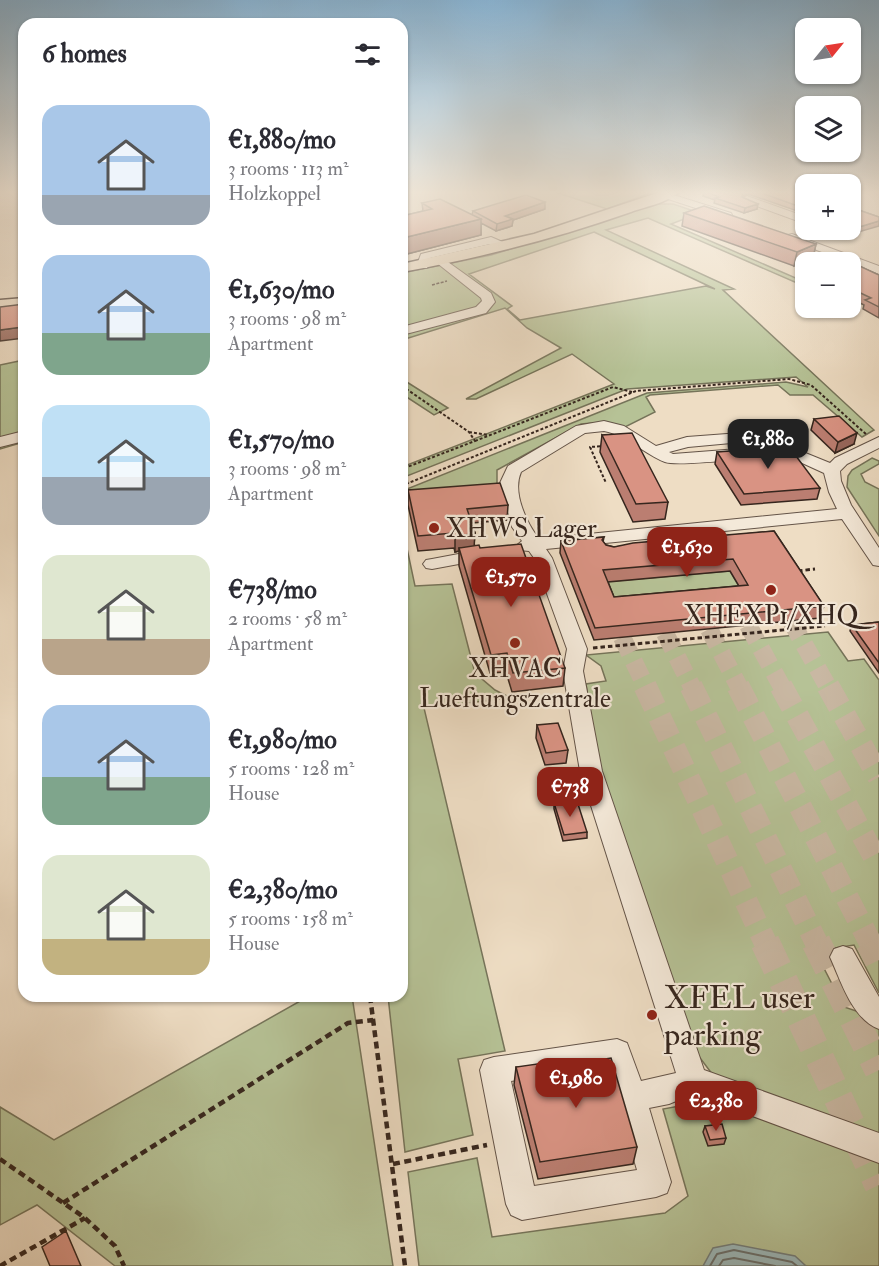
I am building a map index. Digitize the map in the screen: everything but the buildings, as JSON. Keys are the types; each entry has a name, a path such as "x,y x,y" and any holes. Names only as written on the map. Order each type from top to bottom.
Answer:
{"main road":[{"path":"408,267 484,251"},
{"path":"0,305 18,304"}],"street":[{"path":"423,265 425,256 445,251"},
{"path":"830,251 876,267"},
{"path":"408,329 481,310 489,302 487,296 441,261"},
{"path":"693,1080 591,771 573,671 577,649 546,553 521,527 508,483 514,469 581,429 604,426 619,429 671,459 776,451 836,465"},
{"path":"654,451 687,442 780,435"},
{"path":"0,442 18,438"},
{"path":"876,441 836,465 832,480 848,513 879,561"},
{"path":"432,564 506,550 546,553 848,513"},
{"path":"843,957 865,1001 879,1017"},
{"path":"617,1052 630,1097 656,1182 522,1204 494,1070 617,1052"},
{"path":"630,1097 669,1090 693,1080 879,1148"}],"path":[{"path":"408,483 632,392 800,380 811,385 876,441"},
{"path":"408,468 613,387 632,392"},
{"path":"408,390 470,432 489,436"},
{"path":"470,432 475,441"},
{"path":"606,483 590,447 609,446"},
{"path":"801,580 795,571 815,569"},
{"path":"577,649 825,626"},
{"path":"371,1002 405,1266"},
{"path":"63,1203 348,1023 373,1020"},
{"path":"393,1164 509,1140"},
{"path":"0,1159 85,1218 115,1246 124,1266"},
{"path":"0,1266 85,1218"}],"green space":[{"path":"504,251 537,251 469,274 512,306 507,309 520,320 706,286 715,289 635,251 652,251 734,289 723,290 874,430 862,437 813,395 790,395 778,385 650,395 646,397 655,412 623,428 604,422 581,424 497,470 497,488 408,499 408,489 647,393 786,382 808,387 796,377 627,389 408,476 408,465 614,384 572,354 476,399 466,399 561,348 527,328 505,308 408,338 408,272"},
{"path":"724,251 734,251 795,278 795,282"},
{"path":"18,361 18,444 0,449 0,365"},
{"path":"408,383 448,408 434,415 408,398"},
{"path":"872,458 879,461 879,464 861,474 865,482 879,489 879,536 847,487 848,476 852,470"},
{"path":"408,553 415,586 452,584 475,673 495,690 511,698 424,708 505,1051 458,1059 473,1135 405,1152 389,1002 408,1002"},
{"path":"730,571 745,597 613,609 602,582"},
{"path":"828,632 848,661 864,659 879,680 879,993 854,945 815,951 844,1007 871,1016 879,1025 879,1139 716,1079 697,1054 600,773 586,684 606,681 601,666 586,655"},
{"path":"298,1002 353,1002 393,1266 115,1266 37,1205 0,1225 0,1107 54,1140"},
{"path":"712,1100 879,1160 879,1266 419,1266 408,1172 477,1158 492,1237 665,1213 688,1196 663,1109"}],"water":[{"path":"733,1244 795,1256 806,1266 703,1266 713,1248"}],"tunnel":[{"path":"791,621 828,687"},
{"path":"748,625 782,687"},
{"path":"709,629 739,687"},
{"path":"665,633 692,687"},
{"path":"622,637 646,687"},
{"path":"645,686 766,944"},
{"path":"691,686 817,944"},
{"path":"738,686 871,944"},
{"path":"781,686 879,865"},
{"path":"828,686 879,777"},
{"path":"765,942 879,1185"},
{"path":"816,942 879,1070"},
{"path":"871,944 879,960"}],"place":[{"name":"XHWS Lager","path":"434,528"},
{"name":"XHEXP1/XHQ","path":"771,590"},
{"name":"XHVAC Lueftungszentrale","path":"515,643"},
{"name":"XFEL user parking","path":"652,1015"}]}
